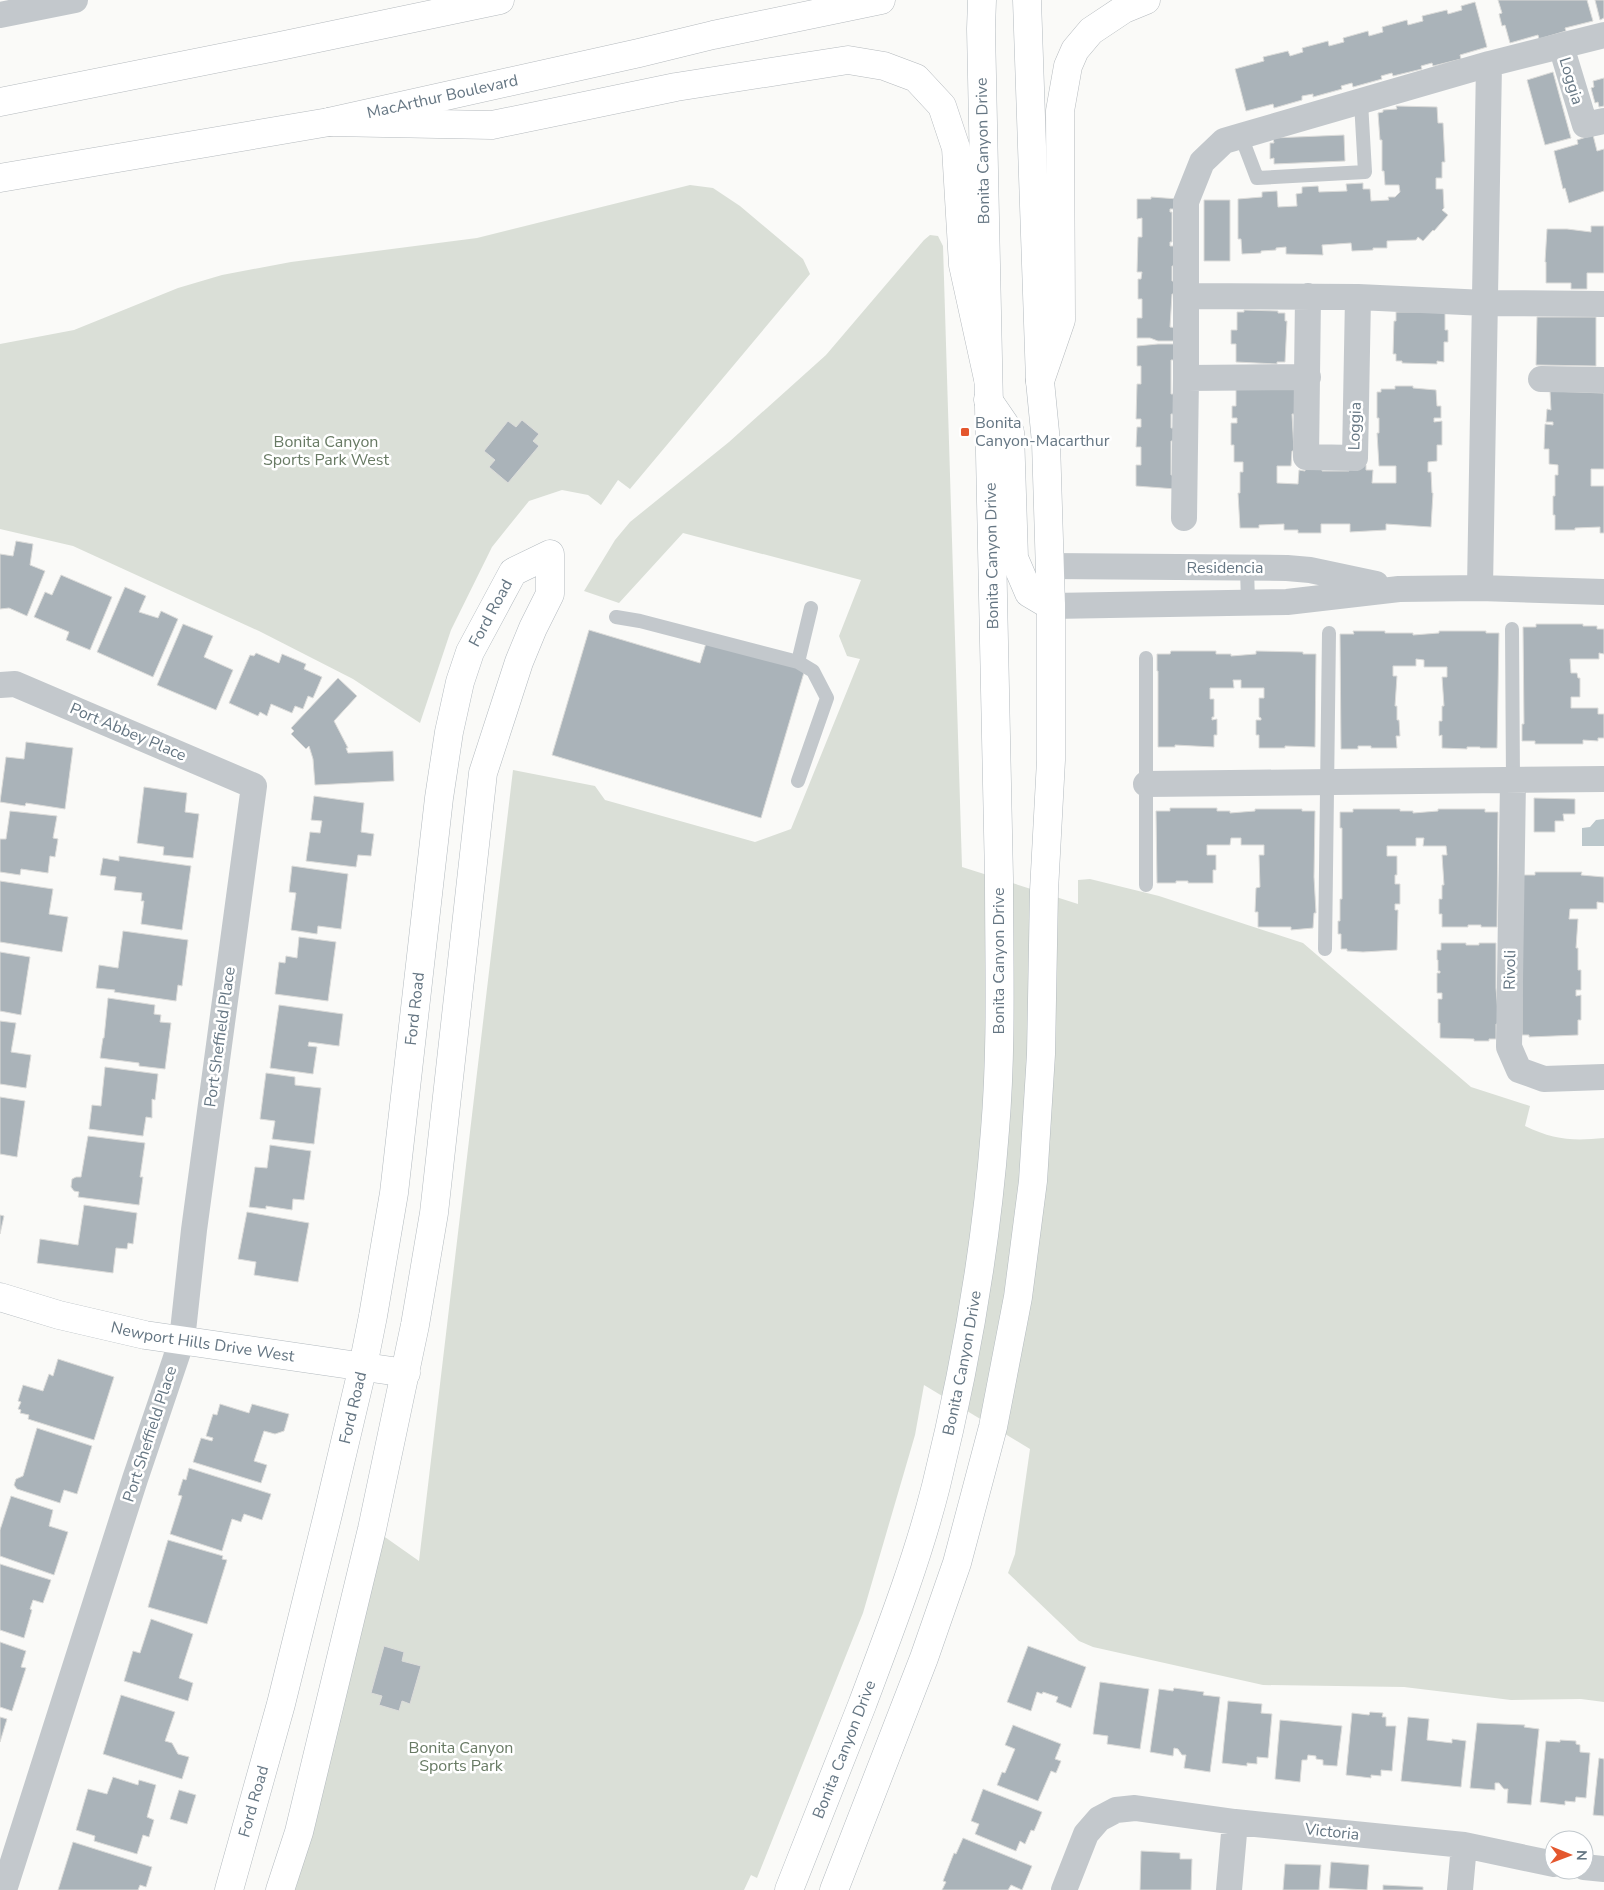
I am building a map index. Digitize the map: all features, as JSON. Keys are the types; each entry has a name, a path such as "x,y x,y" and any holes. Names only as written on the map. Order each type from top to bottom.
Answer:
{"main road":[{"path":"0,102 500,0"},
{"name":"MacArthur Boulevard","path":"0,178 329,122 630,56 713,35 881,0"},
{"name":"Bonita Canyon Drive","path":"789,1890 900,1606 935,1489 954,1406 984,1238 995,1128 1000,1017 999,878 981,38 982,0"},
{"path":"834,1890 927,1650 956,1563 993,1427 1018,1297 1033,1181 1041,1054 1044,890 1051,760 1051,606 1046,442 1040,381 1027,0"},
{"path":"1040,381 1061,320 1060,111 1068,66 1075,50 1091,31 1124,9 1146,0"},
{"path":"329,122 492,125 676,87 848,60 884,66 916,78 942,106 956,148 963,265 988,389 1010,432 1014,558 1029,593 1051,606"},
{"name":"Ford Road","path":"229,1890 281,1704 363,1366 394,1193 439,798 449,732 460,682 470,652 513,572 550,554 550,594 519,662 483,773 434,1213 406,1372 376,1512 299,1832 280,1890"},
{"name":"Newport Hills Drive West","path":"0,1297 59,1315 145,1335 406,1372"}],"street":[{"path":"0,15 75,0"},
{"name":"Loggia","path":"1184,518 1186,202 1202,162 1224,141 1489,64 1604,35"},
{"name":"Loggia","path":"1561,46 1585,126 1604,121"},
{"path":"1480,588 1489,64"},
{"path":"1186,296 1308,296 1485,303 1604,304"},
{"name":"Loggia","path":"1308,296 1306,456 1355,458 1358,297"},
{"path":"1186,378 1308,377"},
{"path":"1540,379 1604,380"},
{"name":"Residencia","path":"1050,566 1287,568 1310,570 1399,589"},
{"name":"Residencia","path":"1051,606 1287,602 1399,589 1480,588 1604,592"},
{"name":"Port Abbey Place","path":"0,685 15,684 254,786"},
{"name":"Rivoli","path":"1513,780 1508,1047 1519,1070 1544,1079 1604,1077"},
{"path":"1146,784 1604,780"},
{"name":"Port Sheffield Place","path":"4,1890 135,1479 182,1340 194,1230 254,786"},
{"name":"Victoria","path":"1064,1890 1086,1834 1099,1819 1116,1810 1136,1808 1235,1822 1464,1845 1544,1862"},
{"path":"1228,1890 1235,1822"},
{"path":"1460,1890 1464,1845"}],"lane":[{"path":"1241,136 1256,178 1365,172 1361,102"},
{"path":"1247,569 1248,602"},
{"path":"798,662 812,608"},
{"path":"616,617 640,621 798,662 813,671 827,698 798,781"},
{"path":"1512,629 1513,780"},
{"path":"1325,949 1329,633"},
{"path":"1146,658 1146,886"}],"green space":[{"name":"Bonita Canyon Sports Park West","path":"690,185 713,188 740,206 803,259 810,274 630,489 618,480 601,505 588,495 562,490 529,501 492,547 451,630 420,723 353,679 259,631 73,546 0,529 0,344 74,330 178,288 222,275 291,262 477,238"},
{"name":"Bonita Canyon Sports Park","path":"930,235 938,236 943,246 962,867 1078,904 1078,880 1090,879 1159,896 1303,943 1471,1087 1530,1106 1525,1126 1555,1137 1604,1138 1604,1702 1581,1699 1511,1700 1404,1687 1263,1685 1093,1647 1079,1641 1008,1573 1015,1554 1030,1449 924,1385 915,1435 863,1613 757,1878 751,1875 744,1890 289,1890 382,1535 419,1561 513,770 595,786 605,800 755,842 791,829 860,659 847,656 839,636 861,580 683,533 619,603 584,591 615,540 630,522 729,442 826,355"}],"shaded area":[{"path":"1604,819 1604,846 1582,846 1582,828 1590,827 1596,820"}],"building":[{"path":"1498,0 1587,0 1593,21 1565,28 1566,31 1539,39 1538,35 1510,43 1505,25 1502,26 1499,14 1502,13"},
{"path":"1595,0 1604,0 1604,18 1600,20"},
{"path":"1475,2 1487,47 1460,55 1461,59 1433,66 1432,63 1421,66 1422,69 1393,76 1392,73 1381,76 1382,79 1353,87 1352,83 1341,86 1342,89 1313,97 1313,94 1302,96 1302,100 1274,108 1273,104 1246,111 1235,69 1264,61 1263,57 1288,51 1290,56 1303,52 1302,48 1328,41 1329,46 1344,42 1343,38 1368,31 1369,36 1383,32 1382,27 1407,20 1408,25 1423,21 1422,16 1447,10 1448,14 1462,10 1461,6"},
{"path":"1553,72 1571,138 1545,145 1527,80"},
{"path":"1604,78 1604,106 1599,107 1598,102 1595,103 1591,88 1594,87 1593,81"},
{"path":"1396,106 1437,107 1438,123 1443,123 1445,162 1442,162 1442,178 1436,178 1436,189 1443,189 1444,208 1442,210 1448,215 1434,231 1423,241 1418,237 1416,240 1387,241 1387,248 1373,248 1373,250 1352,251 1351,243 1322,245 1323,255 1286,254 1286,247 1261,251 1261,253 1242,254 1241,239 1238,239 1238,199 1262,197 1262,192 1277,191 1278,207 1297,206 1296,194 1302,193 1302,187 1318,186 1319,192 1347,191 1346,184 1363,183 1363,189 1370,189 1371,201 1389,200 1388,197 1395,197 1400,192 1399,185 1385,185 1384,171 1382,171 1382,140 1380,140 1378,113 1383,112 1383,110 1397,109"},
{"path":"1344,135 1345,161 1274,164 1274,158 1270,159 1270,143 1274,143 1273,138"},
{"path":"1593,135 1597,151 1604,149 1604,191 1569,203 1565,188 1563,189 1554,151 1578,144 1577,140"},
{"path":"1151,197 1178,199 1178,209 1170,209 1170,212 1172,212 1172,242 1170,242 1170,246 1178,246 1178,266 1172,266 1172,281 1179,281 1178,294 1172,294 1170,327 1178,328 1178,341 1137,338 1137,318 1142,318 1142,299 1138,299 1138,279 1141,279 1142,272 1137,272 1138,237 1142,237 1142,218 1137,219 1137,199 1151,199"},
{"path":"1204,200 1230,200 1230,261 1204,261"},
{"path":"1591,226 1604,226 1604,273 1587,273 1587,289 1571,289 1571,283 1546,283 1547,229 1591,232"},
{"path":"1244,310 1285,313 1285,321 1287,321 1285,362 1277,362 1277,364 1236,362 1236,344 1231,344 1231,330 1237,330 1237,312 1244,312"},
{"path":"1396,312 1445,312 1445,330 1448,330 1448,342 1444,342 1444,362 1437,361 1437,364 1402,363 1402,361 1396,361 1396,354 1393,354"},
{"path":"1537,317 1596,317 1596,366 1536,365"},
{"path":"1177,344 1178,360 1171,360 1171,394 1178,394 1178,414 1171,414 1171,428 1178,428 1178,441 1171,441 1171,475 1176,475 1176,489 1136,486 1136,465 1141,465 1141,447 1136,447 1137,427 1141,427 1141,419 1136,419 1137,384 1141,384 1141,366 1137,366 1137,346"},
{"path":"1395,386 1413,386 1413,388 1436,390 1437,406 1441,406 1441,418 1434,418 1434,422 1442,421 1442,445 1437,445 1437,461 1428,462 1428,472 1431,472 1433,493 1431,527 1386,524 1386,530 1350,532 1350,524 1321,524 1321,533 1298,533 1298,530 1284,530 1284,524 1259,525 1259,528 1240,528 1238,493 1240,493 1240,472 1243,472 1243,462 1234,462 1234,445 1231,445 1231,423 1237,423 1237,418 1232,418 1232,406 1236,406 1236,389 1296,389 1296,414 1292,414 1294,451 1292,451 1291,466 1277,466 1277,483 1298,484 1299,470 1305,471 1305,465 1322,465 1322,471 1349,471 1350,465 1366,465 1366,470 1373,470 1372,483 1396,483 1396,466 1379,466 1377,433 1379,433 1379,418 1377,418 1377,392 1381,392 1381,389 1395,389"},
{"path":"1550,391 1604,393 1604,469 1591,469 1591,486 1604,486 1604,533 1600,533 1600,527 1555,530 1553,496 1555,496 1555,475 1558,475 1558,465 1549,464 1549,449 1544,449 1545,424 1553,425 1553,422 1546,422 1547,409 1551,410"},
{"path":"522,420 539,434 533,441 539,446 508,483 489,467 495,460 484,451 508,421 516,427"},
{"path":"16,541 33,544 30,565 45,571 27,616 9,608 0,609 0,554 13,556"},
{"path":"61,575 112,597 90,650 66,640 69,632 34,617 45,592 52,595"},
{"path":"125,587 146,596 139,612 158,618 161,611 178,619 153,677 97,652"},
{"path":"183,624 213,636 204,657 233,670 216,710 157,685"},
{"path":"1536,624 1583,624 1583,626 1597,626 1597,629 1604,629 1604,654 1599,653 1599,659 1570,659 1571,673 1577,673 1578,678 1580,678 1580,697 1571,697 1571,708 1598,708 1598,714 1604,714 1604,738 1598,738 1598,741 1583,740 1583,744 1535,744 1535,741 1522,741 1522,724 1524,724 1523,627 1536,627"},
{"path":"589,630 700,663 707,640 805,669 761,818 552,755"},
{"path":"1353,631 1385,631 1385,633 1413,633 1413,635 1439,633 1439,631 1486,631 1486,633 1499,633 1497,748 1442,748 1442,735 1439,736 1439,721 1442,721 1442,706 1444,706 1442,677 1447,677 1447,667 1424,667 1424,660 1416,659 1416,666 1393,666 1393,676 1397,676 1395,706 1397,706 1400,736 1396,736 1397,748 1358,746 1358,749 1341,749 1340,634 1354,634"},
{"path":"1171,651 1216,651 1216,654 1231,654 1231,656 1256,654 1256,651 1316,654 1315,747 1285,746 1285,748 1259,748 1259,735 1256,735 1256,720 1261,720 1259,717 1259,698 1264,698 1264,688 1241,688 1241,680 1233,680 1234,688 1210,688 1210,699 1214,699 1214,717 1212,717 1212,720 1217,719 1217,735 1214,735 1214,747 1175,745 1175,747 1158,747 1157,654 1170,654"},
{"path":"256,653 279,663 282,654 306,664 304,669 322,677 313,698 308,696 303,709 295,706 292,713 271,704 267,716 260,712 258,716 229,703 250,655 254,656"},
{"path":"338,678 357,696 334,721 348,748 346,748 348,753 393,751 394,781 315,785 313,759 309,746 306,749 291,734 294,731 291,728"},
{"path":"26,742 73,748 65,809 26,803 25,806 0,802 6,757 24,759"},
{"path":"144,787 187,793 185,812 199,814 193,858 163,855 164,847 137,843"},
{"path":"314,796 364,803 361,832 374,834 371,856 358,855 356,867 306,861 310,832 320,833 322,821 311,820"},
{"path":"1534,798 1575,799 1575,814 1563,814 1564,821 1555,821 1555,832 1534,832"},
{"path":"1170,808 1217,808 1217,811 1230,811 1230,813 1255,811 1255,809 1302,809 1302,811 1315,811 1314,877 1316,913 1314,913 1313,928 1291,930 1291,927 1258,927 1258,912 1255,912 1256,888 1260,887 1259,855 1264,855 1264,845 1241,845 1241,838 1231,838 1230,845 1207,845 1207,855 1216,855 1216,870 1213,870 1213,883 1176,881 1176,883 1157,883 1156,811 1170,811"},
{"path":"1353,809 1400,809 1400,811 1413,811 1413,813 1438,811 1438,809 1485,809 1485,812 1498,812 1497,927 1468,925 1468,927 1442,927 1442,914 1439,914 1439,899 1442,899 1442,885 1444,885 1442,855 1447,855 1446,846 1423,846 1424,838 1416,838 1416,846 1387,846 1387,856 1397,856 1395,884 1400,884 1400,904 1395,904 1395,910 1398,910 1397,950 1363,952 1341,949 1341,934 1338,934 1340,899 1342,899 1342,828 1340,828 1340,812 1353,812"},
{"path":"10,811 57,816 53,838 58,839 55,857 50,856 48,873 21,869 20,875 0,872 0,839 6,839"},
{"path":"119,856 191,866 182,930 141,924 144,901 141,901 142,893 114,890 116,877 100,875 103,858 119,861"},
{"path":"292,866 348,874 341,929 318,926 317,934 291,930 296,893 289,892"},
{"path":"1535,872 1582,872 1581,875 1604,877 1604,903 1597,902 1597,909 1570,909 1569,919 1578,919 1576,948 1578,948 1578,970 1581,970 1581,990 1576,990 1576,996 1581,995 1581,1020 1578,1020 1578,1035 1529,1037 1529,1035 1522,1035 1522,875 1535,875"},
{"path":"0,881 53,889 49,914 68,917 62,952 0,942"},
{"path":"123,931 188,940 182,986 178,985 176,1001 96,988 99,965 118,968"},
{"path":"299,937 336,942 328,1001 275,994 279,962 285,963 286,956 297,958"},
{"path":"1441,943 1479,945 1479,943 1496,943 1496,988 1499,1024 1496,1024 1496,1039 1474,1041 1474,1039 1440,1038 1438,999 1442,999 1442,993 1437,993 1437,973 1440,973 1440,971 1438,971 1437,950 1441,950"},
{"path":"0,952 30,957 21,1015 0,1011"},
{"path":"108,998 155,1005 154,1014 161,1015 160,1022 171,1023 165,1069 139,1066 139,1063 100,1058"},
{"path":"279,1005 343,1014 339,1046 309,1042 308,1046 317,1047 313,1074 270,1068"},
{"path":"0,1021 16,1023 11,1052 31,1055 26,1088 0,1084"},
{"path":"105,1067 158,1074 155,1100 152,1099 152,1118 146,1117 143,1136 89,1129 92,1105 101,1106"},
{"path":"266,1073 295,1077 295,1085 321,1088 314,1144 272,1139 275,1121 260,1119"},
{"path":"0,1097 25,1101 17,1157 0,1154"},
{"path":"88,1136 145,1143 140,1177 143,1177 139,1205 78,1197 79,1192 74,1191 71,1187 72,1179 81,1177"},
{"path":"270,1145 311,1151 304,1200 293,1199 292,1210 266,1206 266,1209 249,1207 255,1167 267,1168"},
{"path":"84,1205 137,1213 133,1244 128,1243 127,1249 116,1248 113,1273 37,1263 40,1239 78,1245"},
{"path":"247,1212 309,1223 298,1282 254,1275 256,1262 238,1259"},
{"path":"0,1215 4,1216 0,1234"},
{"path":"58,1359 114,1377 94,1440 28,1419 29,1415 20,1413 21,1410 18,1409 21,1402 18,1401 23,1385 43,1391 49,1374 53,1376"},
{"path":"220,1404 249,1413 252,1404 289,1414 284,1431 275,1434 264,1431 254,1461 267,1465 261,1483 193,1462 201,1438 212,1441 213,1438 206,1436 213,1414 217,1415"},
{"path":"37,1428 92,1446 77,1494 64,1490 60,1503 17,1489 14,1485 16,1479 23,1476"},
{"path":"189,1468 271,1494 262,1520 244,1514 241,1522 232,1519 222,1551 170,1534 182,1496 178,1495 183,1479 186,1480"},
{"path":"11,1496 53,1510 49,1526 68,1532 54,1575 0,1556 0,1530"},
{"path":"168,1540 223,1556 222,1559 227,1560 207,1624 148,1607"},
{"path":"0,1564 51,1580 43,1603 33,1600 24,1638 0,1630"},
{"path":"151,1619 193,1634 179,1678 193,1683 188,1701 124,1681 133,1651 140,1653"},
{"path":"0,1642 26,1651 21,1667 26,1668 12,1711 0,1707"},
{"path":"384,1646 404,1652 402,1661 421,1666 410,1704 402,1701 399,1711 379,1705 382,1696 371,1693"},
{"path":"1028,1646 1086,1667 1071,1708 1056,1702 1058,1697 1043,1692 1042,1694 1037,1692 1031,1711 1007,1702"},
{"path":"1100,1682 1149,1689 1140,1749 1107,1744 1108,1736 1093,1734"},
{"path":"1174,1688 1204,1692 1203,1695 1220,1697 1210,1772 1184,1768 1186,1755 1182,1755 1178,1749 1174,1748 1173,1756 1150,1752 1159,1689 1173,1691"},
{"path":"121,1695 175,1712 165,1741 172,1743 178,1754 189,1757 182,1779 103,1754"},
{"path":"1228,1701 1262,1704 1261,1713 1272,1714 1268,1758 1257,1757 1257,1764 1247,1763 1247,1766 1222,1763"},
{"path":"1370,1712 1383,1713 1382,1717 1386,1717 1386,1726 1396,1726 1392,1771 1381,1770 1381,1776 1371,1775 1371,1778 1346,1775 1352,1713 1369,1715"},
{"path":"0,1717 7,1719 0,1742"},
{"path":"1408,1717 1429,1719 1427,1740 1452,1743 1452,1739 1466,1741 1461,1787 1401,1781"},
{"path":"1280,1720 1342,1726 1337,1766 1323,1765 1323,1760 1316,1759 1316,1756 1308,1755 1307,1760 1302,1760 1300,1782 1275,1779"},
{"path":"1477,1723 1525,1725 1524,1727 1539,1729 1531,1805 1507,1803 1508,1789 1504,1789 1499,1783 1495,1783 1495,1790 1470,1788"},
{"path":"1013,1725 1061,1744 1055,1759 1061,1761 1056,1773 1051,1771 1038,1801 997,1785 1002,1772 1005,1773 1015,1749 1005,1745"},
{"path":"1560,1740 1576,1741 1576,1744 1580,1745 1580,1752 1590,1753 1586,1798 1576,1797 1575,1802 1565,1801 1565,1805 1540,1802 1546,1741 1560,1742"},
{"path":"1599,1758 1604,1759 1604,1816 1593,1815"},
{"path":"113,1777 138,1785 139,1780 156,1785 147,1817 154,1820 149,1837 143,1835 137,1854 94,1841 95,1836 76,1830 88,1789 107,1794"},
{"path":"983,1789 1042,1812 1034,1831 1031,1830 1025,1844 1020,1841 1016,1851 975,1834 979,1824 971,1821"},
{"path":"179,1790 196,1795 187,1824 170,1819"},
{"path":"963,1838 1032,1866 1022,1890 1011,1885 1008,1890 942,1890 946,1882 943,1881 954,1853 956,1854"},
{"path":"73,1842 152,1867 146,1887 140,1885 138,1890 58,1890"},
{"path":"1141,1851 1180,1853 1180,1859 1192,1859 1191,1890 1140,1890"},
{"path":"1331,1862 1369,1865 1367,1890 1329,1888"},
{"path":"1285,1864 1321,1865 1319,1890 1283,1890"},
{"path":"1383,1885 1423,1887 1423,1890 1383,1890"}],"place":[{"name":"Bonita Canyon-Macarthur","path":"965,432"}]}
